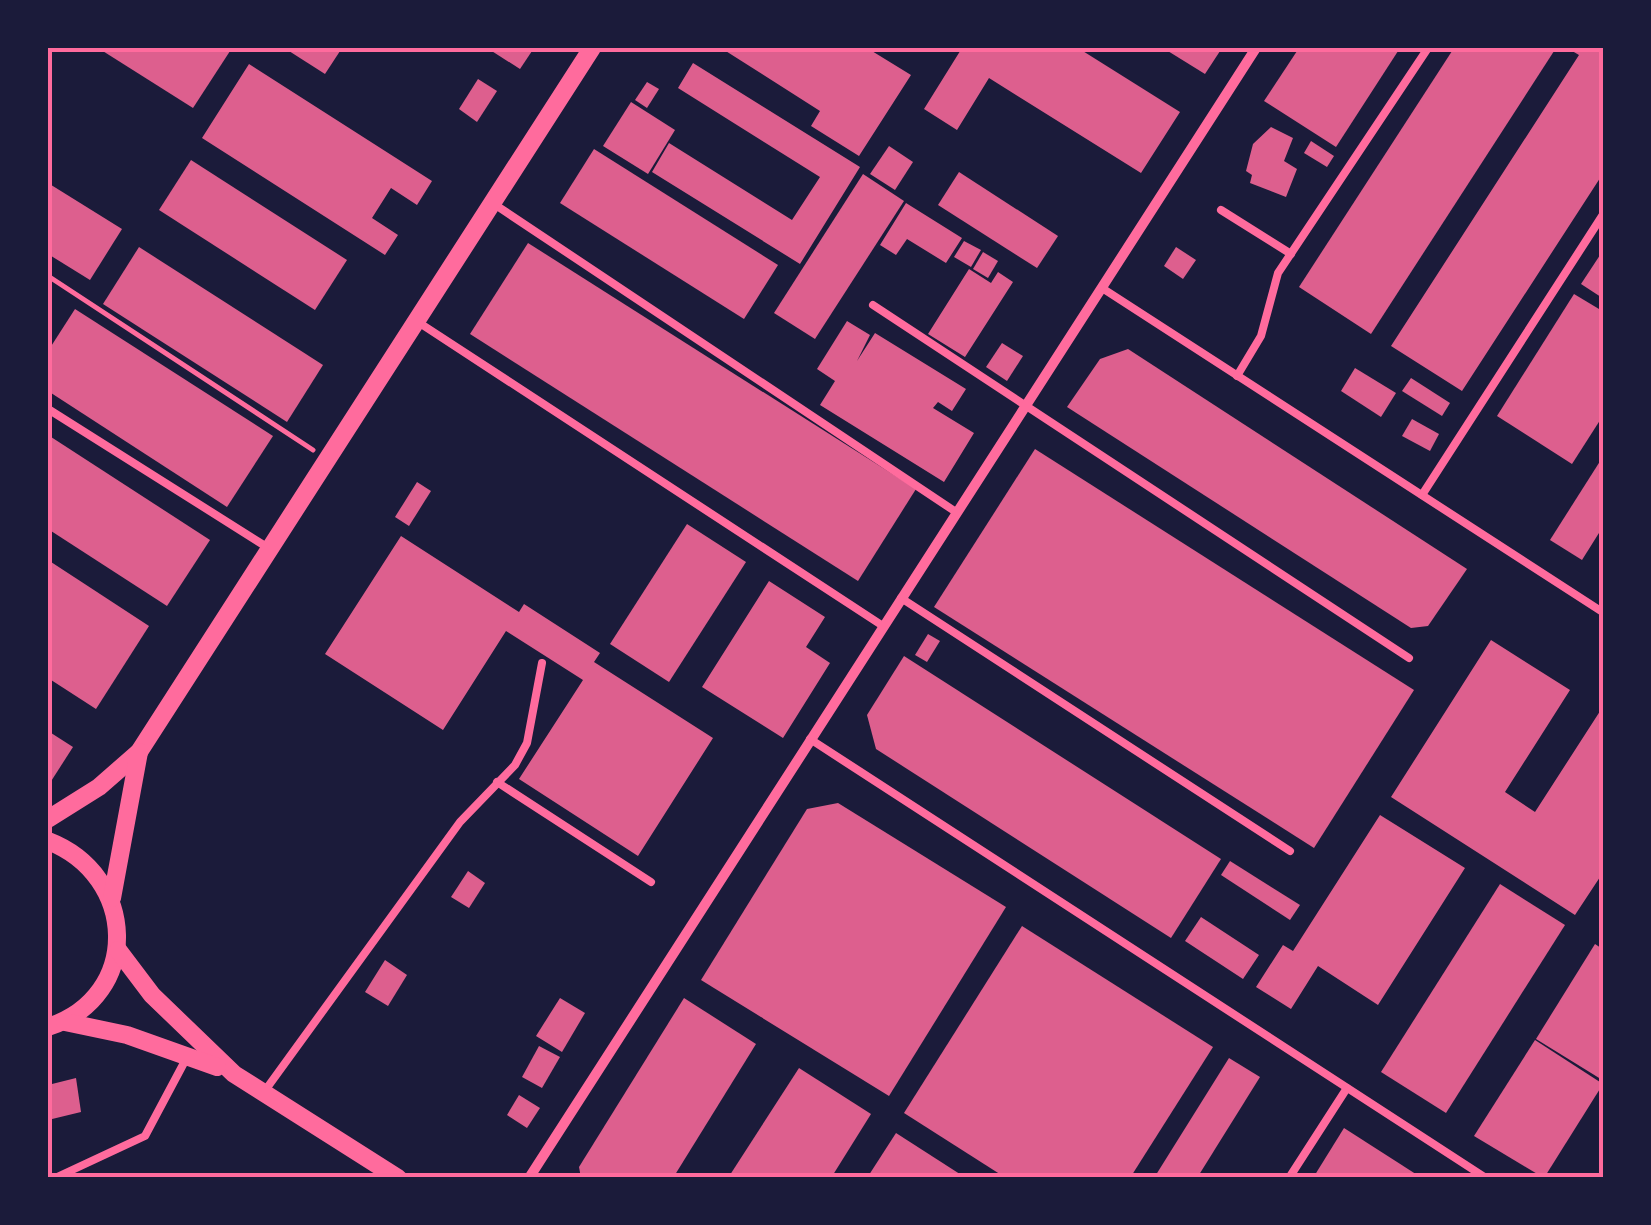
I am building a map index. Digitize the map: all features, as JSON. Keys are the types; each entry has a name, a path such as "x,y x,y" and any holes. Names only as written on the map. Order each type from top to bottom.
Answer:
{"street":[{"path":"48,819 99,787 139,752 592,48"},
{"path":"529,1178 1256,48"},
{"path":"56,1024 90,1004 108,979 118,950 112,898 139,752"},
{"path":"48,841 88,862 112,898"},
{"path":"118,950 191,1037 234,1074"},
{"path":"56,1024 188,1055 234,1074 398,1178"}],"lane":[{"path":"1236,376 1261,336 1274,283 1428,48"},
{"path":"492,203 956,512"},
{"path":"1221,210 1291,254"},
{"path":"1422,495 1604,213"},
{"path":"1102,288 1604,612"},
{"path":"873,305 1409,658"},
{"path":"416,321 883,626"},
{"path":"48,409 270,549"},
{"path":"901,598 1290,851"},
{"path":"264,1092 460,822 515,765 527,743 542,663"},
{"path":"810,739 1486,1178"},
{"path":"497,782 651,882"},
{"path":"55,1178 145,1136 188,1055"},
{"path":"1289,1178 1347,1088"}],"path":[{"path":"48,276 328,460"}],"building":[{"path":"98,48 232,48 193,108"},
{"path":"342,48 325,74 289,51"},
{"path":"487,48 534,48 520,69"},
{"path":"721,48 867,48 911,75 859,156 811,126 820,111"},
{"path":"962,48 1078,48 1180,112 1141,173 989,78 957,130 924,109"},
{"path":"1163,48 1222,48 1205,74"},
{"path":"1299,48 1400,48 1336,147 1264,101"},
{"path":"1454,48 1556,48 1371,334 1299,287"},
{"path":"1567,48 1604,48 1604,172 1462,391 1391,346 1579,55"},
{"path":"693,63 860,167 800,264 652,172 669,143 792,220 820,177 678,88"},
{"path":"249,64 432,181 417,205 391,188 372,218 398,235 385,255 202,138"},
{"path":"478,79 497,91 477,122 459,109"},
{"path":"647,82 659,89 647,108 635,100"},
{"path":"631,102 675,130 648,174 603,146"},
{"path":"1271,127 1293,138 1284,161 1297,169 1286,197 1250,183 1252,175 1246,171 1253,144"},
{"path":"1311,141 1334,156 1327,167 1304,153"},
{"path":"889,146 913,162 895,190 870,174"},
{"path":"594,149 778,265 744,319 560,203"},
{"path":"191,160 347,260 315,310 159,210"},
{"path":"959,172 1058,236 1037,268 938,205"},
{"path":"863,174 904,201 815,339 774,313"},
{"path":"48,183 122,229 90,280 48,254"},
{"path":"906,203 962,238 946,263 907,239 896,255 880,245"},
{"path":"964,241 981,250 971,267 954,257"},
{"path":"528,243 916,489 858,581 470,334"},
{"path":"139,247 323,365 287,422 103,304"},
{"path":"1176,247 1196,260 1183,279 1164,266"},
{"path":"1604,249 1604,299 1581,284"},
{"path":"983,252 998,261 988,278 973,269"},
{"path":"969,269 991,283 998,272 1013,282 965,357 928,334"},
{"path":"1574,294 1604,312 1604,414 1572,464 1497,416"},
{"path":"75,309 273,436 227,507 48,391 48,351"},
{"path":"847,321 870,335 857,361 875,333 966,389 952,411 938,402 933,408 974,433 944,482 820,405 835,381 817,369"},
{"path":"1002,343 1023,356 1007,381 986,367"},
{"path":"1128,349 1467,569 1428,626 1411,628 1067,407 1100,359"},
{"path":"1355,368 1396,393 1381,417 1341,391"},
{"path":"1411,378 1450,403 1442,416 1402,391"},
{"path":"1412,419 1439,434 1430,451 1402,436"},
{"path":"48,435 210,540 167,606 48,529"},
{"path":"1035,449 1414,690 1314,848 934,607"},
{"path":"1604,455 1604,525 1582,560 1550,540"},
{"path":"417,482 431,491 409,526 395,517"},
{"path":"687,524 746,562 669,682 610,644"},
{"path":"401,536 519,612 524,604 600,653 594,662 713,738 638,856 519,779 583,680 506,631 443,730 325,654"},
{"path":"48,560 149,626 96,709 48,678"},
{"path":"769,581 825,617 806,647 830,663 783,738 702,687"},
{"path":"928,634 940,641 927,662 915,655"},
{"path":"1491,640 1570,690 1505,792 1535,812 1604,705 1604,871 1575,915 1391,797"},
{"path":"904,656 1221,859 1171,938 876,749 867,715"},
{"path":"48,731 73,747 48,786"},
{"path":"838,803 1006,907 889,1096 701,980 807,809"},
{"path":"1380,815 1465,868 1378,1005 1318,966 1291,1009 1256,987 1283,945 1293,951"},
{"path":"1230,861 1300,905 1290,920 1221,875"},
{"path":"468,871 485,883 469,908 451,897"},
{"path":"1500,884 1565,925 1446,1113 1381,1072"},
{"path":"1201,917 1259,955 1243,979 1185,941"},
{"path":"1022,926 1213,1047 1130,1178 1006,1178 904,1113"},
{"path":"1595,944 1604,950 1604,1081 1536,1039"},
{"path":"385,960 407,975 388,1006 365,992"},
{"path":"560,998 585,1013 562,1052 536,1036"},
{"path":"684,998 756,1044 673,1178 581,1178 579,1167"},
{"path":"1535,1040 1603,1084 1544,1178 1474,1136"},
{"path":"539,1046 560,1057 542,1088 522,1077"},
{"path":"1229,1058 1260,1077 1197,1178 1154,1178"},
{"path":"799,1068 871,1114 831,1178 728,1178"},
{"path":"76,1078 81,1112 48,1120 48,1085"},
{"path":"519,1095 540,1108 527,1128 507,1115"},
{"path":"1344,1128 1422,1178 1313,1178"},
{"path":"896,1133 966,1178 867,1178"}]}
